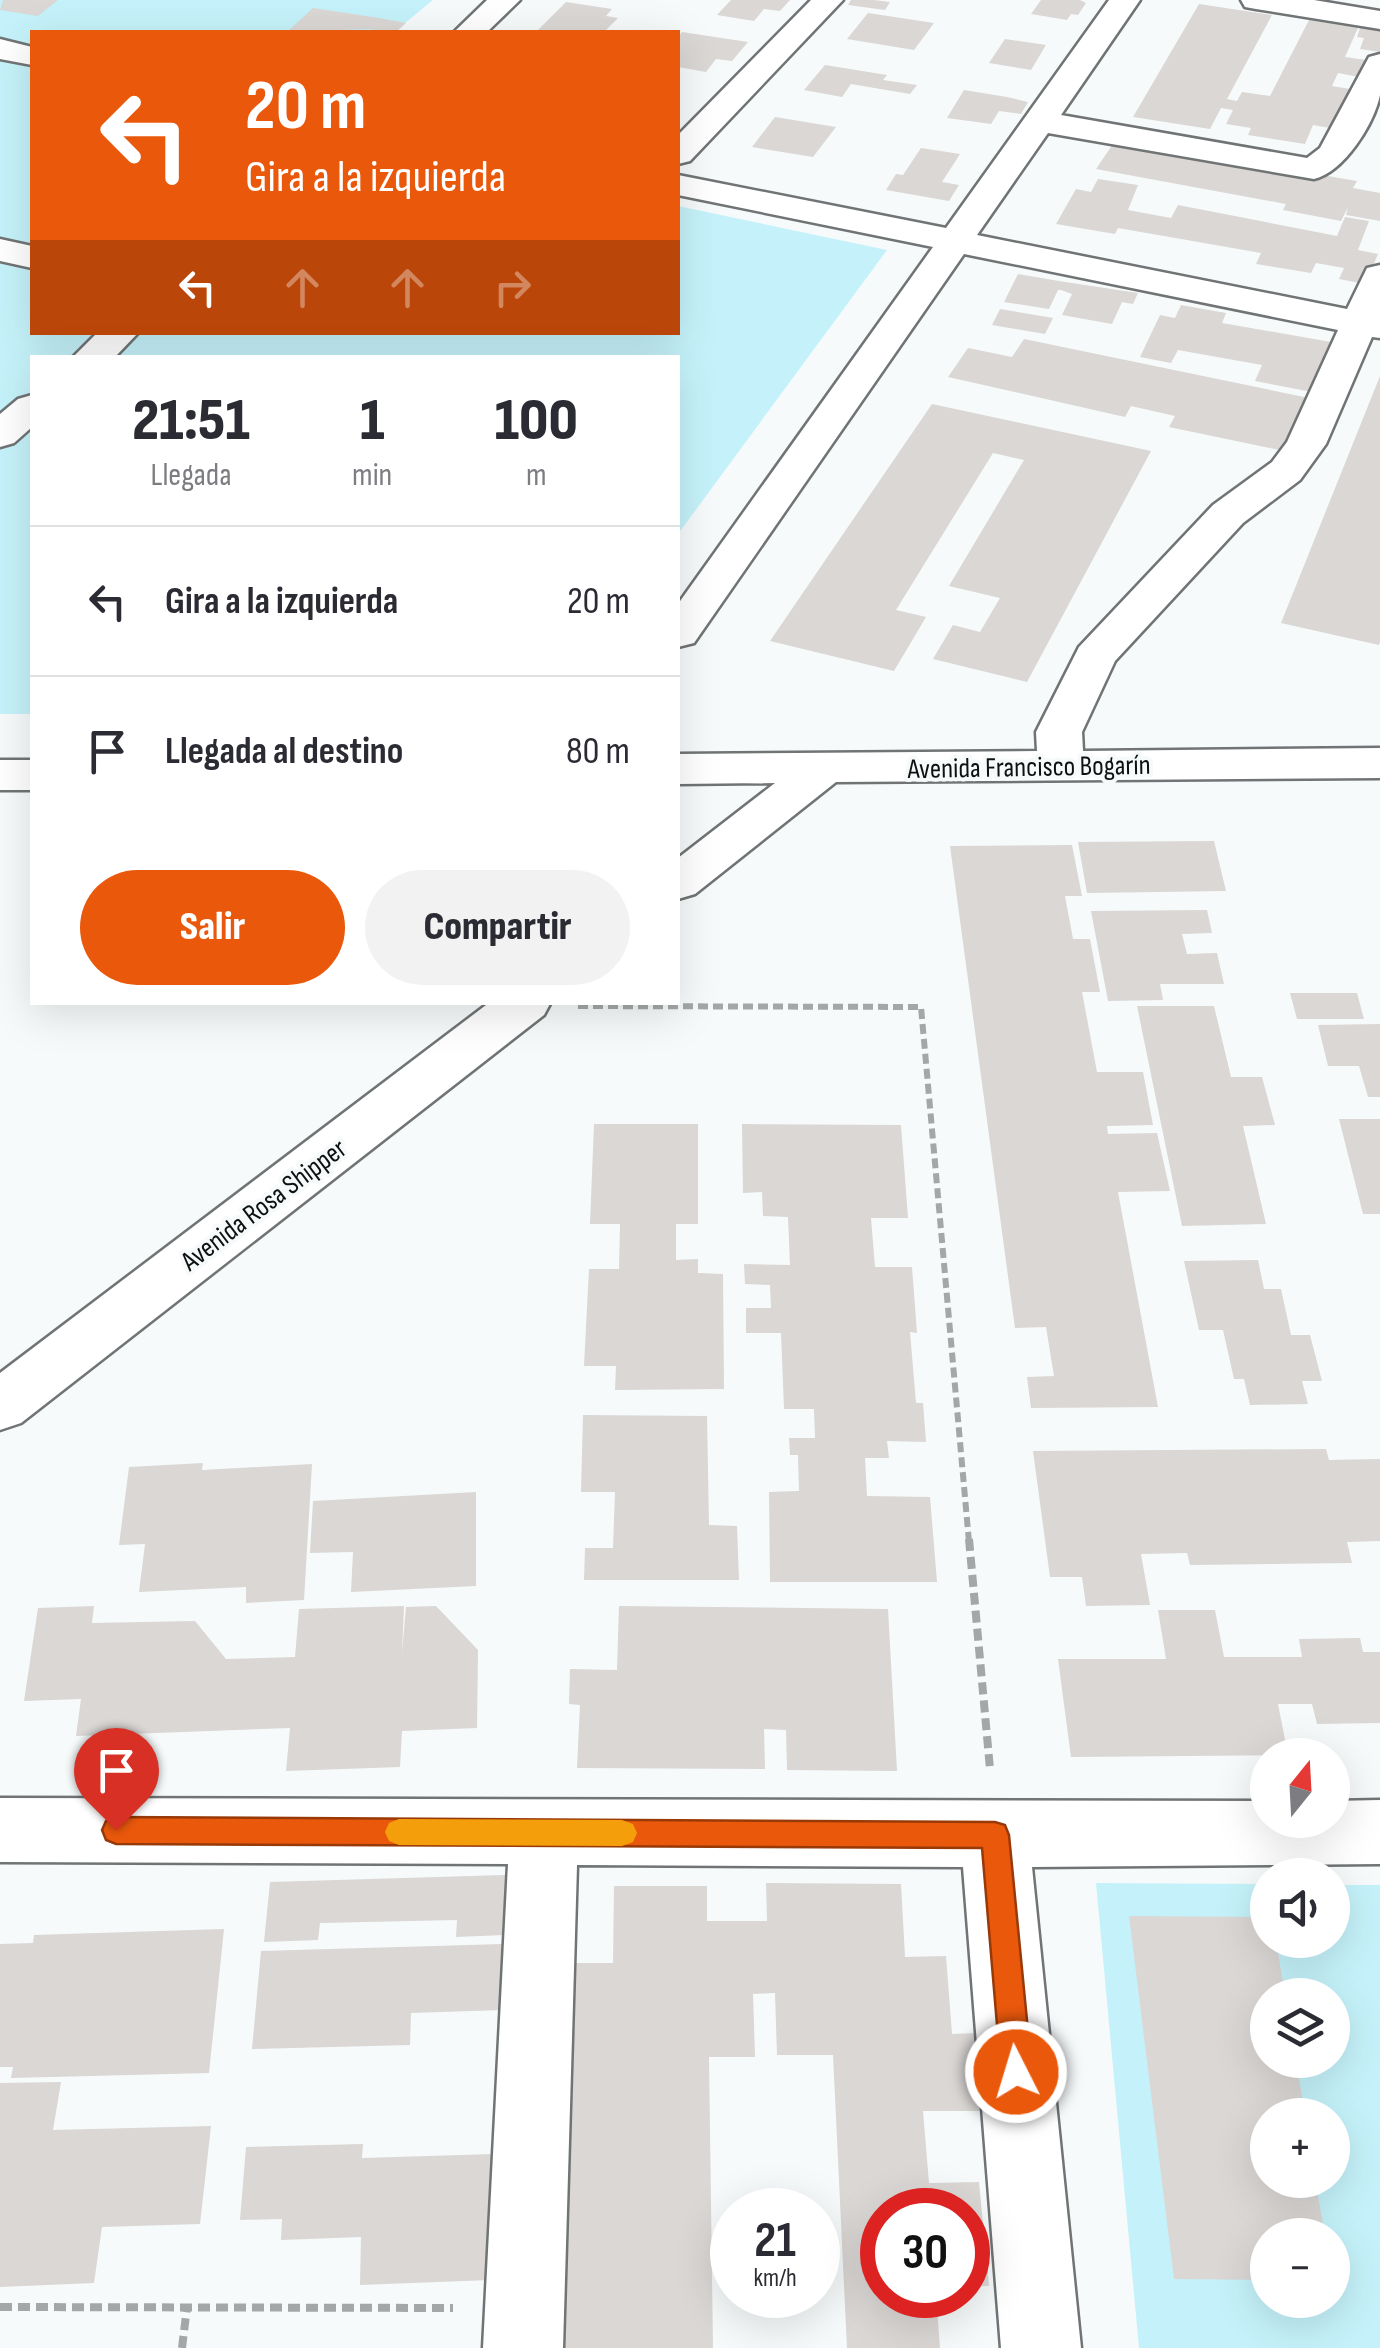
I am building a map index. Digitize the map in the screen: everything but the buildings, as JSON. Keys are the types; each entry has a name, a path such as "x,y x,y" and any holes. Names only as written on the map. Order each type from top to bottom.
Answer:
{"street":[{"path":"471,30 505,0"},
{"path":"680,152 828,0"},
{"path":"680,631 1124,0"},
{"path":"1256,0 1380,20"},
{"path":"0,49 30,56"},
{"path":"1038,121 1314,169 1352,150 1380,64"},
{"path":"680,186 1370,325"},
{"path":"0,250 30,257"},
{"path":"1061,766 1059,732 1095,656 1228,514 1286,471 1306,444 1370,325 1380,276"},
{"path":"94,355 118,335"},
{"path":"0,435 30,409"},
{"name":"Avenida Francisco Bogarín","path":"680,770 1380,763"},
{"path":"680,882 824,768"},
{"path":"0,776 30,775"},
{"name":"Avenida Rosa Shipper","path":"0,1406 523,1005"},
{"path":"0,1830 995,1835 1380,1832"},
{"path":"524,2328 544,1832"},
{"path":"995,1835 1041,2348"}],"path":[{"path":"623,1005 921,1008 995,1835"},
{"path":"0,2307 187,2307 524,2328"},
{"path":"182,2348 187,2307"}],"shaded area":[{"path":"0,0 433,0 396,30 30,30 30,335 680,335 680,206 887,250 680,531 680,355 30,355 30,714 0,714"},
{"path":"1096,1883 1250,1884 1250,1958 1350,1958 1350,1885 1380,1885 1380,2348 1139,2348"}],"slow traffic":[{"path":"399,1832 622,1833"}],"route":[{"path":"116,1830 995,1835 1016,2072"}]}
